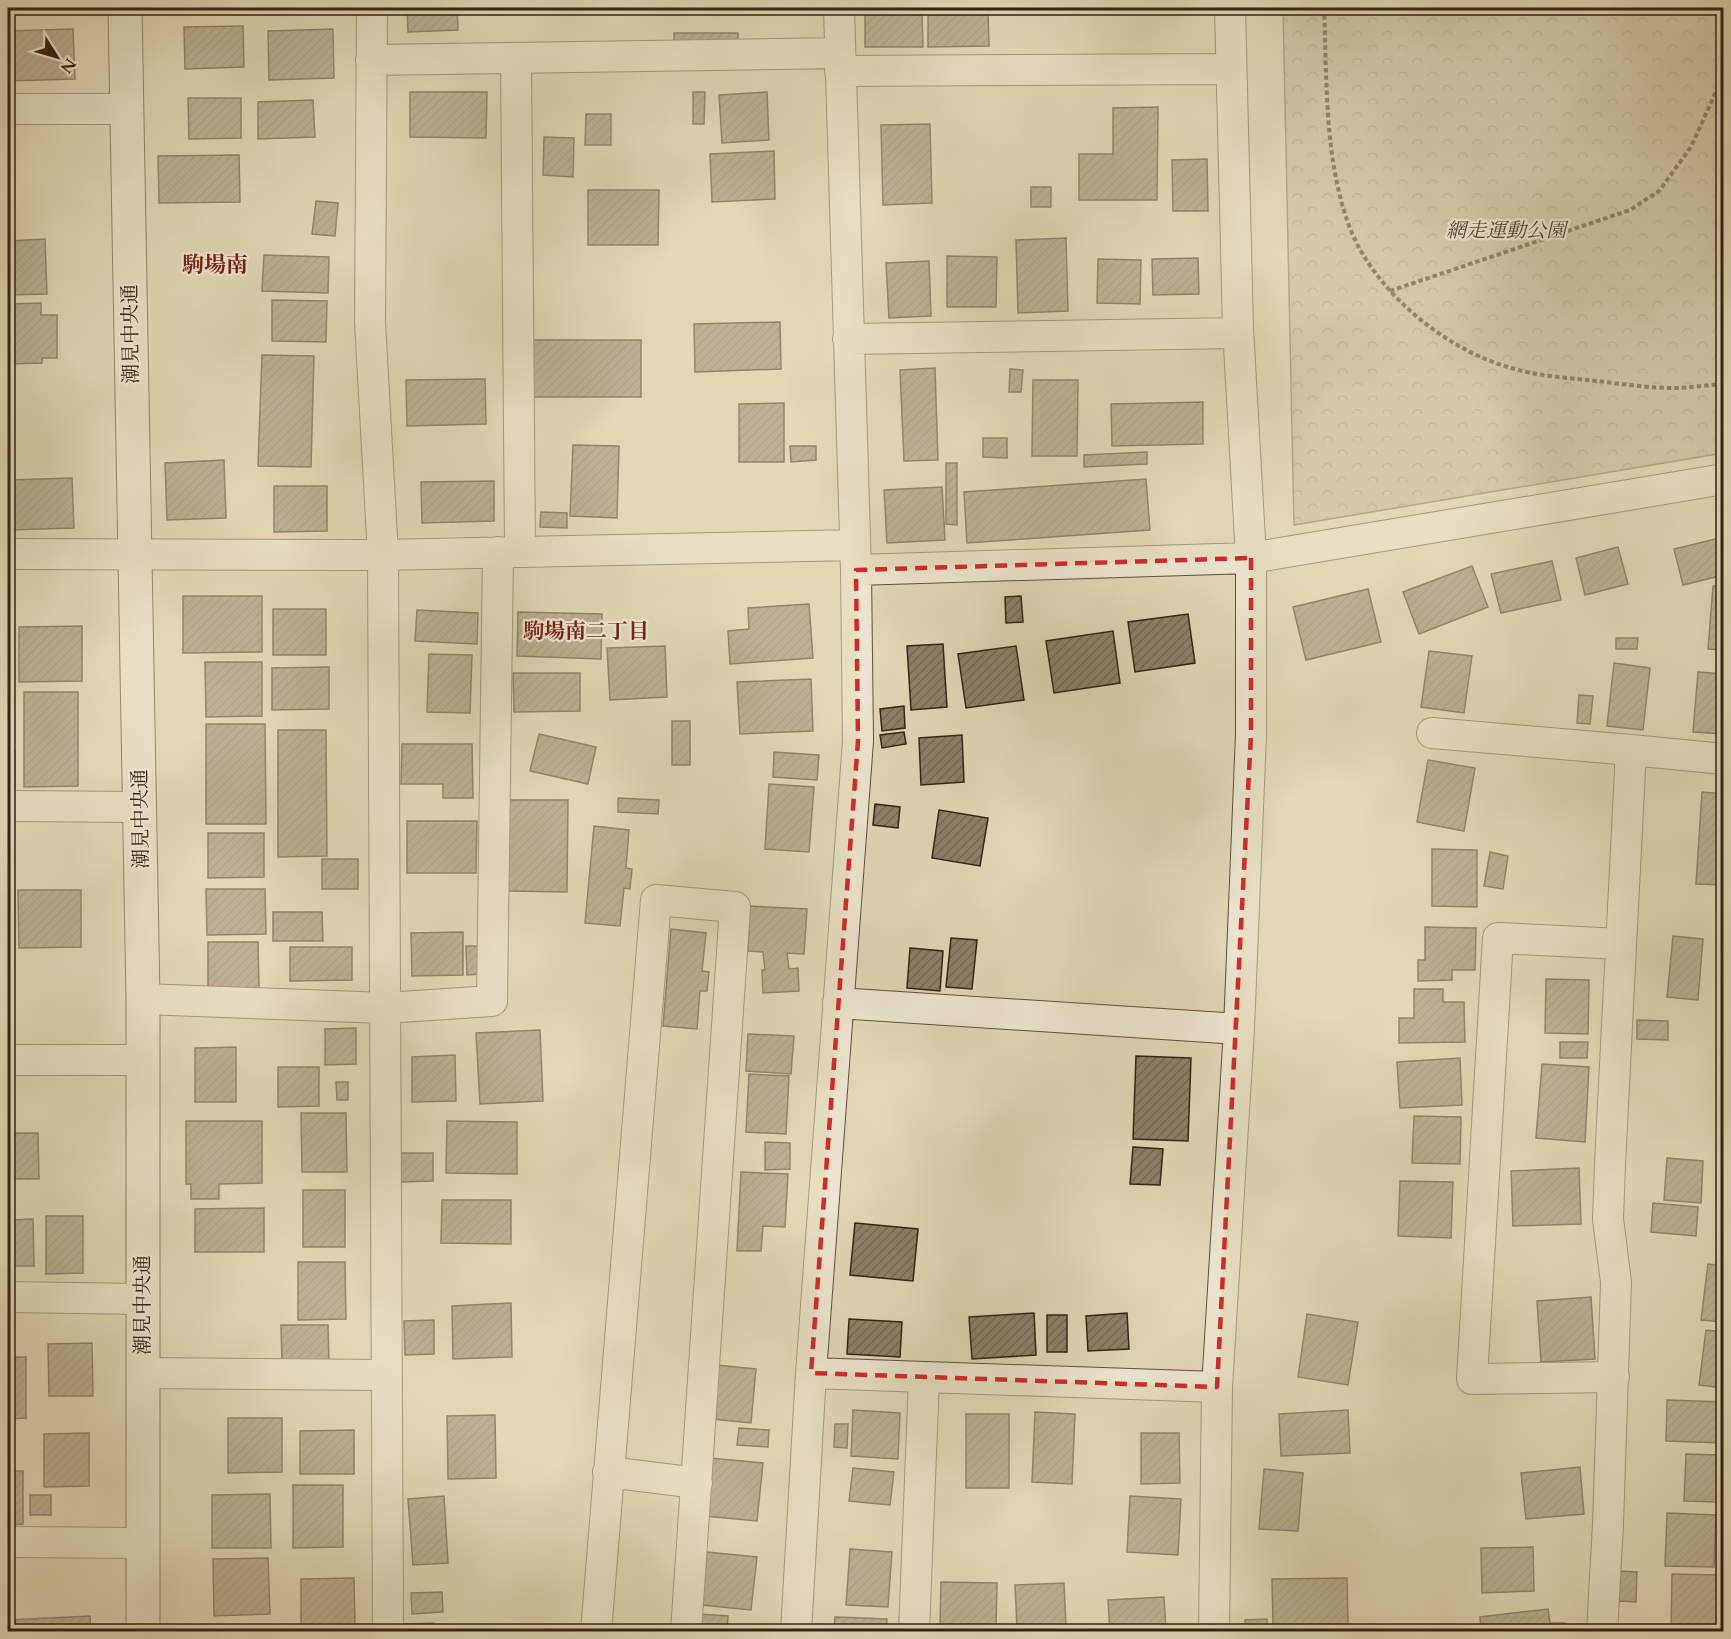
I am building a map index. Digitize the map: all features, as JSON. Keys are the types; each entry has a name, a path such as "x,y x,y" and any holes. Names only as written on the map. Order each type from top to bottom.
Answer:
{"street":[{"name":"潮見中央通","path":"125,8 143,999 141,1299 143,1632"},
{"path":"372,8 370,322 383,555 388,1632"},
{"path":"796,1632 811,1373 858,741 839,8"},
{"path":"1214,1632 1217,1387 1239,1029 1251,734 1251,558 1238,333 1230,8"},
{"path":"371,60 516,58 1231,69"},
{"path":"143,999 385,1008 492,1001 509,552 516,58"},
{"path":"8,110 126,109"},
{"path":"848,339 1238,333"},
{"path":"8,555 383,555 509,552 855,557 1251,558 1724,479"},
{"path":"1432,733 1724,759"},
{"path":"1602,1632 1616,1282 1608,1219 1631,750"},
{"path":"8,807 139,807"},
{"path":"596,1632 656,900 735,907 686,1632"},
{"path":"1614,1377 1472,1379 1498,938 1621,944"},
{"path":"838,1003 1239,1029"},
{"path":"8,1060 142,1060"},
{"path":"8,1298 141,1299"},
{"path":"142,1373 386,1375"},
{"path":"811,1373 1217,1387"},
{"path":"914,1632 924,1378"},
{"path":"608,1472 697,1483"},
{"path":"8,1542 143,1543"}],"path":[{"path":"1324,8 1334,175 1348,224 1366,259 1390,291 1428,325 1447,338 1467,350 1508,367 1559,377 1675,388 1724,384"},
{"path":"1390,291 1630,210 1659,191 1691,147 1724,74"}],"highlighted area":[{"path":"1251,558 1251,734 1217,1387 811,1373 858,741 856,570"}],"green space":[{"name":"網走運動公園","path":"1283,8 1723,8 1723,453 1294,525"}],"building":[{"path":"192,8 240,8 240,11 192,12"},
{"path":"407,8 457,8 458,30 408,32"},
{"path":"988,9 989,46 928,47 928,10"},
{"path":"922,14 923,47 865,47 865,15"},
{"path":"243,26 244,67 185,69 184,27"},
{"path":"73,29 75,79 8,81 8,31"},
{"path":"333,29 334,78 269,80 268,31"},
{"path":"674,33 738,33 738,45 674,46"},
{"path":"410,92 487,92 486,138 410,137"},
{"path":"693,92 705,92 704,124 693,124"},
{"path":"767,92 769,140 722,143 719,95"},
{"path":"188,98 241,98 241,138 189,139"},
{"path":"313,100 315,137 258,139 258,102"},
{"path":"1158,107 1157,200 1079,200 1079,154 1113,154 1113,108"},
{"path":"586,114 611,114 611,145 585,145"},
{"path":"930,124 932,203 883,205 881,125"},
{"path":"544,137 574,138 573,177 543,175"},
{"path":"774,151 775,199 712,202 710,154"},
{"path":"239,155 240,202 159,203 158,156"},
{"path":"1207,159 1208,211 1173,211 1172,160"},
{"path":"1031,187 1051,187 1051,207 1031,207"},
{"path":"588,190 659,190 658,245 588,245"},
{"path":"316,201 338,203 335,236 312,234"},
{"path":"1066,238 1068,311 1018,313 1016,240"},
{"path":"45,239 47,294 8,295 8,241"},
{"path":"264,255 329,257 328,293 262,291"},
{"path":"947,256 997,257 996,307 947,307"},
{"path":"1198,258 1199,294 1153,295 1152,259"},
{"path":"1098,259 1141,260 1140,304 1097,303"},
{"path":"929,261 931,316 889,318 886,263"},
{"path":"272,300 327,301 326,342 272,341"},
{"path":"41,303 41,315 57,315 57,358 42,358 42,363 8,364 8,304"},
{"path":"780,322 781,369 695,372 694,324"},
{"path":"527,340 641,340 641,397 527,397"},
{"path":"262,355 314,356 311,467 258,466"},
{"path":"935,368 938,460 904,461 900,370"},
{"path":"1010,369 1023,370 1021,392 1009,392"},
{"path":"485,379 486,424 407,426 406,380"},
{"path":"1033,380 1078,380 1077,456 1032,456"},
{"path":"1203,402 1203,444 1112,446 1111,404"},
{"path":"784,403 784,462 739,462 739,404"},
{"path":"983,438 1007,438 1007,458 983,457"},
{"path":"573,445 619,446 617,518 570,516"},
{"path":"790,446 816,446 816,460 791,462"},
{"path":"1147,452 1147,464 1084,467 1084,455"},
{"path":"224,460 226,518 167,520 165,463"},
{"path":"946,463 957,463 957,525 946,524"},
{"path":"72,478 74,528 8,530 8,480"},
{"path":"1146,479 1150,530 967,543 964,492"},
{"path":"494,481 494,521 422,523 421,482"},
{"path":"274,486 327,486 327,531 274,532"},
{"path":"942,487 945,540 887,543 884,490"},
{"path":"541,512 567,513 567,528 540,527"},
{"path":"1724,537 1724,575 1683,585 1674,549"},
{"path":"1618,547 1628,584 1585,595 1576,558"},
{"path":"1552,561 1561,600 1501,613 1491,574"},
{"path":"1472,566 1488,607 1419,634 1403,592"},
{"path":"1713,586 1724,587 1724,650 1708,649"},
{"path":"1368,589 1381,642 1306,660 1293,607"},
{"path":"183,596 262,596 262,652 183,653"},
{"path":"1021,596 1023,622 1006,623 1005,597"},
{"path":"809,604 813,658 730,664 728,631 749,629 748,608"},
{"path":"273,609 326,609 326,655 273,655"},
{"path":"417,610 478,613 477,644 415,641"},
{"path":"518,612 602,614 601,659 517,656"},
{"path":"1188,614 1195,663 1135,672 1128,622"},
{"path":"82,626 82,681 19,682 19,627"},
{"path":"1113,631 1120,683 1054,693 1046,641"},
{"path":"1616,638 1638,638 1637,649 1616,649"},
{"path":"943,644 947,707 911,710 907,646"},
{"path":"665,646 667,697 610,700 607,648"},
{"path":"1016,646 1024,700 966,708 958,654"},
{"path":"1429,651 1472,656 1464,713 1421,707"},
{"path":"429,654 472,655 470,713 427,712"},
{"path":"205,662 262,662 262,716 206,717"},
{"path":"1614,663 1650,668 1643,730 1607,726"},
{"path":"329,667 329,709 272,710 272,668"},
{"path":"1698,672 1724,674 1724,734 1693,732"},
{"path":"513,673 580,673 580,711 514,712"},
{"path":"811,679 813,731 740,734 737,682"},
{"path":"24,692 78,692 78,786 24,787"},
{"path":"1579,695 1593,696 1590,724 1577,723"},
{"path":"904,706 905,728 882,731 880,709"},
{"path":"672,721 690,721 690,765 672,765"},
{"path":"206,724 265,724 266,824 206,824"},
{"path":"278,730 326,730 327,856 278,857"},
{"path":"904,732 906,744 882,748 880,735"},
{"path":"539,734 596,747 588,784 530,771"},
{"path":"962,735 964,782 921,785 919,738"},
{"path":"402,744 472,744 473,798 443,798 443,784 401,784"},
{"path":"8,751 15,751 15,790 8,790"},
{"path":"774,752 819,755 817,780 773,777"},
{"path":"1428,760 1475,768 1464,831 1417,822"},
{"path":"769,784 814,787 809,852 765,849"},
{"path":"1702,792 1724,794 1724,885 1696,884"},
{"path":"618,798 659,800 658,814 618,812"},
{"path":"503,800 568,800 567,892 503,891"},
{"path":"875,804 900,807 898,828 873,825"},
{"path":"939,810 988,818 980,866 932,858"},
{"path":"407,821 477,821 476,873 407,873"},
{"path":"594,826 629,830 626,868 632,869 630,889 624,888 620,926 585,923"},
{"path":"208,833 264,833 264,877 208,878"},
{"path":"1432,849 1477,850 1477,907 1432,906"},
{"path":"1490,852 1508,856 1503,889 1484,886"},
{"path":"322,859 358,859 358,889 322,889"},
{"path":"206,889 265,889 266,934 207,935"},
{"path":"18,890 81,890 81,947 19,948"},
{"path":"750,906 807,909 804,954 787,953 789,969 798,968 799,991 763,993 762,970 765,970 763,952 748,951"},
{"path":"273,912 322,912 323,941 273,941"},
{"path":"1425,927 1476,928 1475,970 1452,970 1452,980 1418,981 1418,960 1425,960"},
{"path":"671,929 706,933 702,971 709,972 707,991 700,991 697,1029 663,1026"},
{"path":"463,932 463,975 412,976 411,933"},
{"path":"1673,936 1703,939 1698,1000 1667,997"},
{"path":"951,938 977,940 972,989 946,987"},
{"path":"208,942 258,942 259,988 208,988"},
{"path":"466,946 482,946 482,974 467,975"},
{"path":"290,947 352,947 352,980 290,981"},
{"path":"910,948 943,951 940,991 907,988"},
{"path":"1724,965 1724,1004 1719,1003"},
{"path":"1546,979 1589,980 1588,1034 1545,1033"},
{"path":"1414,989 1443,989 1443,1002 1464,1002 1465,1042 1399,1043 1399,1018 1414,1018"},
{"path":"1637,1020 1668,1021 1668,1040 1637,1039"},
{"path":"356,1028 356,1064 325,1065 325,1029"},
{"path":"540,1030 543,1101 480,1104 476,1033"},
{"path":"748,1034 794,1036 791,1074 746,1071"},
{"path":"1560,1042 1588,1042 1587,1058 1560,1058"},
{"path":"236,1047 236,1102 195,1102 195,1048"},
{"path":"455,1055 456,1101 412,1102 412,1057"},
{"path":"1136,1056 1191,1058 1188,1141 1133,1139"},
{"path":"1460,1058 1462,1105 1400,1108 1397,1062"},
{"path":"1542,1064 1589,1067 1585,1142 1536,1138"},
{"path":"278,1067 319,1067 319,1106 278,1107"},
{"path":"749,1074 789,1076 786,1134 746,1132"},
{"path":"336,1082 348,1082 348,1100 337,1100"},
{"path":"301,1113 346,1113 347,1172 302,1172"},
{"path":"1414,1116 1461,1117 1460,1164 1412,1163"},
{"path":"186,1121 262,1121 262,1183 219,1184 219,1199 191,1199 191,1184 186,1184"},
{"path":"447,1121 517,1122 517,1174 446,1173"},
{"path":"8,1133 38,1133 39,1179 8,1179"},
{"path":"765,1142 790,1143 790,1169 765,1170"},
{"path":"1133,1147 1163,1149 1160,1185 1130,1184"},
{"path":"401,1153 433,1153 433,1181 401,1182"},
{"path":"1667,1158 1703,1161 1701,1203 1664,1200"},
{"path":"1579,1168 1581,1224 1513,1226 1511,1171"},
{"path":"741,1172 788,1174 785,1227 763,1226 761,1251 737,1251"},
{"path":"1400,1181 1453,1182 1451,1238 1398,1236"},
{"path":"303,1190 345,1190 345,1247 303,1247"},
{"path":"442,1200 511,1200 511,1244 441,1243"},
{"path":"1653,1203 1698,1207 1696,1236 1651,1232"},
{"path":"264,1208 264,1252 195,1252 195,1209"},
{"path":"46,1216 83,1216 83,1273 46,1274"},
{"path":"33,1219 34,1266 8,1266 8,1220"},
{"path":"855,1223 918,1229 913,1281 850,1275"},
{"path":"298,1262 345,1262 346,1319 298,1320"},
{"path":"1708,1264 1724,1266 1724,1322 1701,1320"},
{"path":"1591,1297 1595,1359 1541,1362 1537,1301"},
{"path":"511,1303 512,1357 453,1359 452,1306"},
{"path":"1034,1313 1036,1355 972,1359 969,1317"},
{"path":"1127,1313 1129,1349 1088,1351 1086,1316"},
{"path":"1307,1314 1358,1322 1348,1385 1298,1377"},
{"path":"1047,1315 1067,1315 1067,1352 1047,1352"},
{"path":"849,1319 902,1322 900,1357 847,1354"},
{"path":"434,1320 434,1354 405,1355 404,1321"},
{"path":"281,1325 328,1325 329,1362 282,1363"},
{"path":"1706,1330 1724,1332 1724,1388 1699,1385"},
{"path":"92,1343 93,1396 49,1396 48,1344"},
{"path":"8,1357 26,1357 26,1418 8,1419"},
{"path":"716,1365 756,1369 751,1423 712,1419"},
{"path":"1667,1400 1724,1402 1724,1443 1666,1441"},
{"path":"853,1410 900,1413 898,1459 851,1456"},
{"path":"1348,1410 1350,1453 1281,1456 1279,1414"},
{"path":"1035,1412 1075,1414 1072,1484 1032,1482"},
{"path":"966,1414 1009,1414 1009,1488 966,1488"},
{"path":"495,1415 496,1478 448,1479 447,1416"},
{"path":"228,1418 282,1418 282,1472 228,1473"},
{"path":"835,1424 848,1424 847,1448 834,1447"},
{"path":"739,1428 769,1430 768,1447 737,1445"},
{"path":"354,1430 354,1474 300,1474 300,1431"},
{"path":"89,1433 89,1486 44,1487 44,1434"},
{"path":"1141,1433 1179,1433 1180,1483 1141,1484"},
{"path":"1686,1454 1719,1455 1717,1502 1684,1501"},
{"path":"710,1458 763,1463 757,1521 704,1516"},
{"path":"1580,1467 1584,1514 1526,1519 1521,1473"},
{"path":"853,1468 894,1472 890,1505 849,1501"},
{"path":"1264,1469 1303,1473 1298,1531 1259,1529"},
{"path":"8,1471 23,1471 23,1524 8,1525"},
{"path":"293,1485 343,1485 343,1547 293,1548"},
{"path":"270,1494 271,1548 212,1548 212,1495"},
{"path":"30,1495 51,1495 51,1515 30,1515"},
{"path":"444,1496 448,1563 413,1565 408,1499"},
{"path":"1130,1496 1181,1499 1178,1555 1127,1552"},
{"path":"1667,1513 1716,1515 1714,1567 1665,1566"},
{"path":"1533,1547 1534,1591 1482,1593 1481,1548"},
{"path":"850,1549 892,1552 888,1607 846,1605"},
{"path":"707,1552 757,1557 751,1610 702,1605"},
{"path":"268,1558 270,1614 214,1616 213,1559"},
{"path":"1620,1571 1637,1572 1636,1602 1619,1601"},
{"path":"1672,1574 1719,1575 1717,1631 1671,1630"},
{"path":"354,1578 355,1626 301,1627 301,1579"},
{"path":"1347,1578 1348,1624 1273,1625 1272,1579"},
{"path":"941,1582 997,1583 996,1628 940,1627"},
{"path":"1064,1583 1066,1626 1017,1628 1015,1585"},
{"path":"442,1592 443,1612 412,1614 411,1593"},
{"path":"1164,1597 1166,1631 1110,1632 1108,1600"},
{"path":"1548,1609 1550,1623 1565,1623 1565,1632 1481,1632 1480,1617"},
{"path":"699,1614 728,1616 727,1632 698,1632"},
{"path":"90,1616 91,1632 8,1632 8,1620"},
{"path":"835,1617 887,1619 886,1632 834,1632"},
{"path":"1267,1619 1267,1632 1246,1632 1245,1620"},
{"path":"434,1623 434,1632 402,1632 402,1624"}],"district":[{"name":"駒場南","path":"215,264"},
{"name":"駒場南二丁目","path":"586,631"}]}
